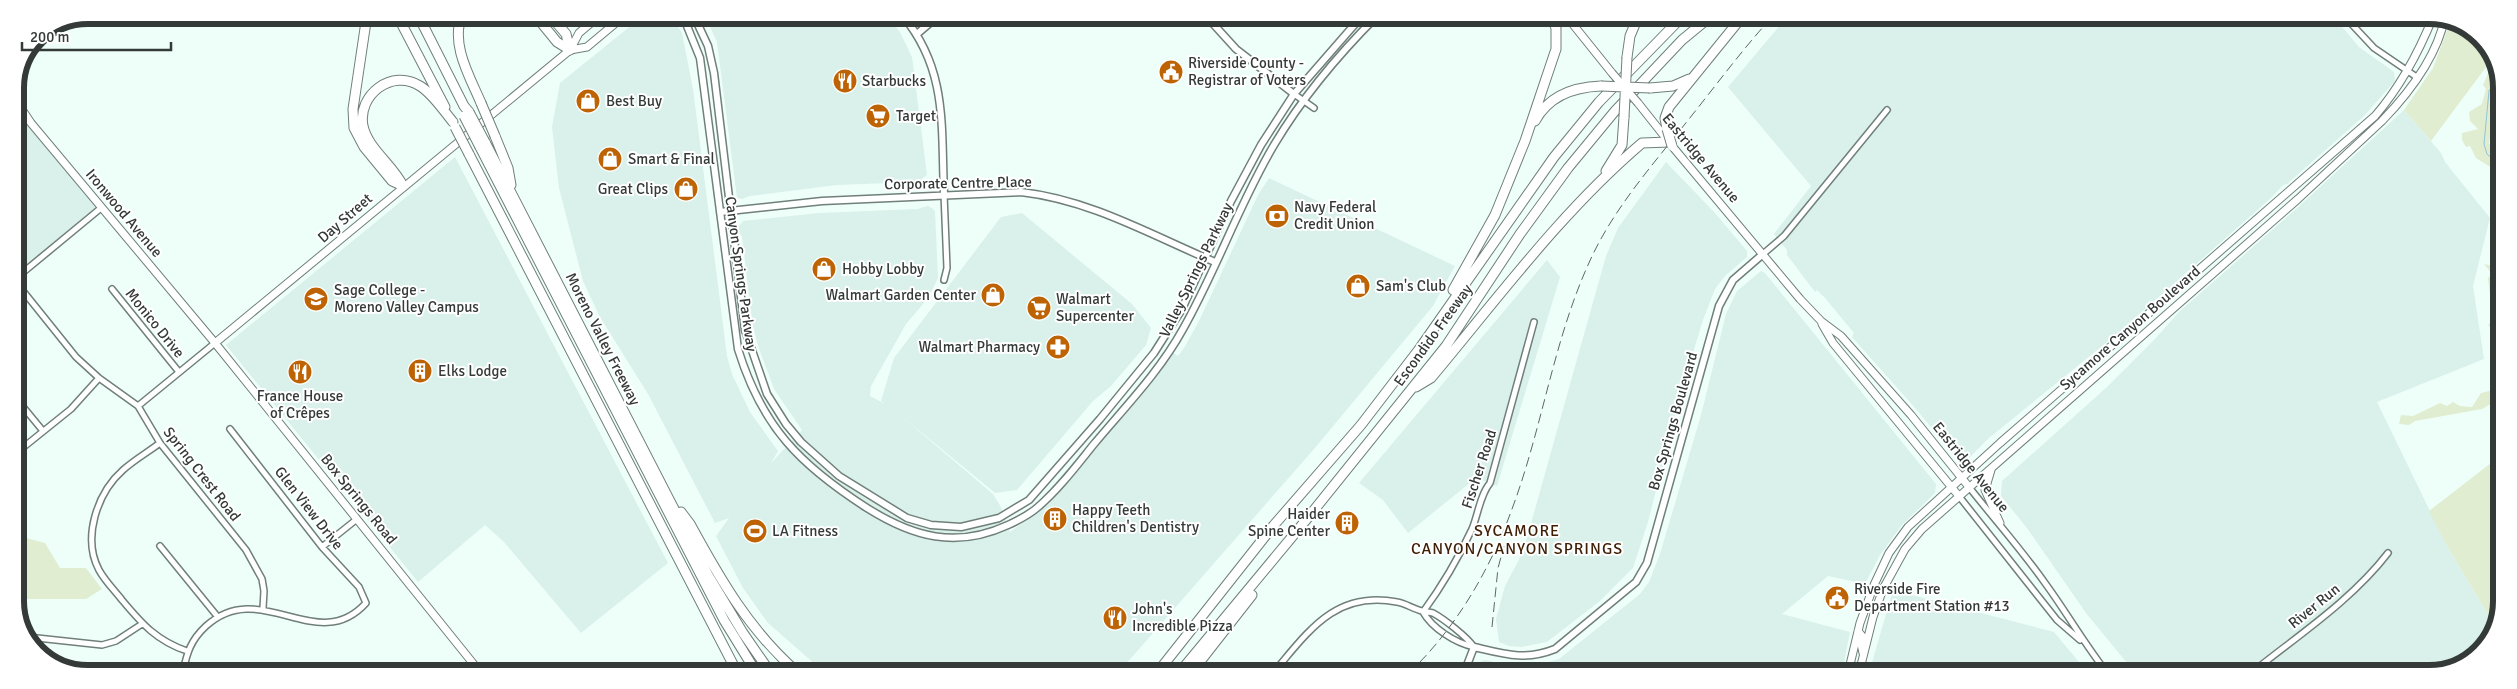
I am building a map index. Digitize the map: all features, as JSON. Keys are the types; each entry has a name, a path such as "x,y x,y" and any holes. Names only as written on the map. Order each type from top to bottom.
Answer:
{"highway":[{"path":"366,24 353,109 354,128 364,147 392,181 403,186"},
{"path":"402,24 735,665"},
{"name":"Moreno Valley Freeway","path":"422,24 482,145 512,193 723,601 765,665"},
{"path":"458,24 458,42 508,168 512,193"},
{"path":"542,24 557,42 570,50"},
{"path":"557,24 566,34 570,50"},
{"path":"1420,348 1480,245 1508,184 1525,141 1556,49 1554,24"},
{"path":"1594,187 1622,145 1630,36 1635,24"},
{"name":"Escondido Freeway","path":"1164,665 1274,525 1361,425 1420,348 1554,157 1599,102 1675,24"},
{"name":"Escondido Freeway","path":"1187,665 1446,346 1520,234 1568,168 1615,111 1682,40 1701,24"},
{"path":"1670,144 1664,131 1669,107 1736,24"},
{"path":"1525,141 1539,114 1558,96 1581,87 1650,88 1673,86 1690,79"},
{"path":"403,186 366,134 363,109 372,93 394,80 414,83 429,94 454,125"},
{"path":"1409,392 1431,378 1548,236 1594,187 1642,143 1670,144"},
{"path":"482,145 724,620 752,665"},
{"path":"671,500 690,524 739,609 766,642 790,665"},
{"path":"1197,665 1306,520"}],"main road":[{"name":"Day Street","path":"215,343 570,50 578,33 589,24"},
{"name":"Day Street","path":"570,50 587,47 614,24"},
{"name":"Eastridge Avenue","path":"1572,24 1612,73 1664,131"},
{"name":"Sycamore Canyon Boulevard","path":"1850,665 1858,631 1874,585 1897,540 1922,512 2368,122 2392,97 2409,72 2430,24"},
{"name":"Sycamore Canyon Boulevard","path":"1861,665 1882,589 1897,562 1922,529 1958,495 2109,366 2362,140 2395,107 2418,78 2433,50 2442,25"},
{"name":"Ironwood Avenue","path":"24,112 101,208 215,343"},
{"name":"Eastridge Avenue","path":"1670,144 1820,321 1833,343 1958,495"},
{"name":"Eastridge Avenue","path":"1820,321 1841,336 1911,415 1969,487"},
{"name":"Box Springs Road","path":"215,343 474,665"},
{"path":"1992,467 1985,490 2000,524"},
{"path":"1858,631 1862,636 1860,644 1864,656"}],"street":[{"name":"Canyon Springs Parkway","path":"686,24 694,39 700,58 738,349 746,377 770,422 796,454 826,479 892,523 931,536"},
{"name":"Canyon Springs Parkway","path":"698,24 711,56 747,338 761,380 778,411 801,442 827,467 887,507 908,518 931,525"},
{"path":"909,24 930,58 939,90 946,268 944,280"},
{"path":"917,34 929,24"},
{"path":"1213,24 1236,49 1314,108"},
{"name":"Valley Springs Parkway","path":"931,525 961,527 991,521 1018,508 1041,488 1164,339 1182,309 1204,258 1247,171 1294,94 1355,24"},
{"name":"Valley Springs Parkway","path":"931,536 944,539 987,533 1024,518 1043,502 1097,440 1174,345 1192,312 1252,183 1276,143 1304,101 1370,24"},
{"path":"2352,24 2374,48 2418,78"},
{"name":"Box Springs Boulevard","path":"1474,647 1521,657 1542,654 1555,649 1636,582 1647,563 1719,306 1732,280 1784,236 1887,110"},
{"name":"Corporate Centre Place","path":"720,212 822,200 1021,192 1067,199 1091,207 1215,262"},
{"path":"24,272 101,208"},
{"name":"Monico Drive","path":"112,289 179,372"},
{"name":"Spring Crest Road","path":"24,291 76,357 98,378 138,406 160,443 257,565 264,591 262,608"},
{"name":"Fischer Road","path":"1422,612 1451,569 1472,528 1482,503 1483,491 1490,483 1534,322"},
{"name":"Day Street","path":"138,406 215,343"},
{"path":"24,447 84,396 98,378"},
{"path":"24,408 43,431"},
{"name":"Glen View Drive","path":"230,429 322,547 359,587 366,603 357,613 330,623 314,623 262,608"},
{"path":"160,443 123,470 104,493 92,526 92,548 99,570 142,624 163,641 187,651"},
{"name":"Eastridge Avenue","path":"1969,487 2000,524 2067,613 2084,644"},
{"name":"Eastridge Avenue","path":"1958,495 2057,620 2084,644 2101,665"},
{"path":"322,547 357,519"},
{"path":"160,546 217,616"},
{"name":"River Run","path":"2261,665 2356,589 2374,572 2388,553"},
{"path":"1280,665 1312,626 1327,614 1344,605 1370,600 1398,602 1422,612 1432,612 1469,640 1474,647 1467,665"},
{"path":"184,665 187,651 194,637 217,616 240,608 262,608"},
{"path":"36,638 102,646 116,641 142,624"}],"shaded area":[{"path":"633,24 676,24 682,33 693,89 727,356 732,374 750,412 778,451 771,463 802,430 774,389 758,346 752,322 742,236 739,233 739,226 743,221 819,213 917,209 928,206 935,211 938,278 929,297 906,324 871,386 870,396 885,404 881,401 894,358 1001,217 1022,213 1132,304 1151,328 1146,345 1111,386 1093,401 1017,490 995,493 899,414 993,494 1001,507 1010,532 1050,503 1174,353 1178,356 1184,348 1199,321 1258,195 1269,178 1455,266 1433,306 1314,449 1125,665 816,665 768,623 743,588 716,536 729,518 715,523 648,394 600,317 583,281 559,188 552,127 560,83"},
{"path":"709,24 894,24 900,32 912,57 927,175 917,182 837,185 750,196 742,199 737,198 717,42"},
{"path":"1781,24 2340,24 2359,47 2394,72 2395,81 2364,116 2287,184 2283,185 2272,197 2117,334 1989,438 1966,461 1957,459 1916,409 1852,337 1854,333 1825,298 1817,290 1815,292 1787,255 1787,250 1774,234 1811,186 1728,87"},
{"path":"2404,110 2441,153 2445,162 2490,218 2473,286 2484,359 2377,402 2447,546 2491,619 2487,629 2468,652 2461,657 2442,664 2129,665 2086,613 2027,528 2001,496 2002,481 2107,387 2179,312 2296,209"},
{"path":"24,112 100,208 24,271"},
{"path":"455,157 668,563 581,633 504,542 485,525 418,582 226,345"},
{"path":"1666,162 1715,213 1747,251 1747,257 1725,276 1715,289 1703,320 1680,396 1648,522 1633,568 1600,601 1547,642 1521,647 1509,646 1499,642 1496,619 1505,586 1523,552 1606,256 1618,228"},
{"path":"1547,260 1560,277 1497,486 1476,478 1408,533 1383,500 1359,483"},
{"path":"1761,271 1765,273 1936,484 1935,493 1902,525 1880,555 1865,584 1828,576 1782,614 1850,632 1844,665 1536,665 1559,659 1640,594 1649,582 1660,554 1701,415 1726,314 1737,291"},
{"path":"1893,590 2054,632 2082,665 1871,665"},
{"path":"1486,660 1507,665 1479,665 1481,661"}],"green space":[{"path":"2448,27 2471,40 2480,49 2489,64 2431,141 2404,110 2433,68"},
{"path":"2491,70 2493,84 2493,123 2489,143 2493,150 2492,168 2476,158 2470,146 2466,147 2462,140 2462,133 2478,129 2470,121 2469,112 2482,104 2486,89 2483,85"},
{"path":"2484,264 2493,266 2493,321 2488,278 2492,274"},
{"path":"2493,321 2493,331 2488,325"},
{"path":"2493,390 2493,403 2482,409 2415,421 2409,425 2399,424 2401,415 2413,416 2440,403 2447,406 2453,402 2460,406 2472,407 2481,393"},
{"path":"2493,461 2493,609 2491,619 2447,546 2429,511"},
{"path":"24,537 45,543 60,568 86,568 102,589 86,599 24,599"}],"waterway":[{"path":"2493,85 2489,91 2484,144 2487,154 2493,159"}],"railway":[{"path":"1417,665 1442,637 1470,597 1503,532 1532,448 1556,355 1576,295 1597,246 1645,174 1738,56 1766,24"},
{"path":"1492,627 1498,568 1504,546"}],"place":[{"name":"Riverside County - Registrar of Voters","path":"1171,72"},
{"name":"Starbucks","path":"845,81"},
{"name":"Best Buy","path":"588,101"},
{"name":"Target","path":"878,116"},
{"name":"Smart & Final","path":"610,159"},
{"name":"Great Clips","path":"686,189"},
{"name":"Navy Federal Credit Union","path":"1277,216"},
{"name":"Hobby Lobby","path":"824,269"},
{"name":"Sam's Club","path":"1358,286"},
{"name":"Walmart Garden Center","path":"993,295"},
{"name":"Sage College - Moreno Valley Campus","path":"316,299"},
{"name":"Walmart Supercenter","path":"1039,308"},
{"name":"Walmart Pharmacy","path":"1058,347"},
{"name":"Elks Lodge","path":"420,371"},
{"name":"France House of Crêpes","path":"300,372"},
{"name":"Happy Teeth Children's Dentistry","path":"1055,519"},
{"name":"Haider Spine Center","path":"1347,523"},
{"name":"LA Fitness","path":"755,531"},
{"name":"Riverside Fire Department Station #13","path":"1837,598"},
{"name":"John's Incredible Pizza","path":"1115,618"}],"district":[{"name":"SYCAMORE CANYON/CANYON SPRINGS","path":"1517,539"}]}
